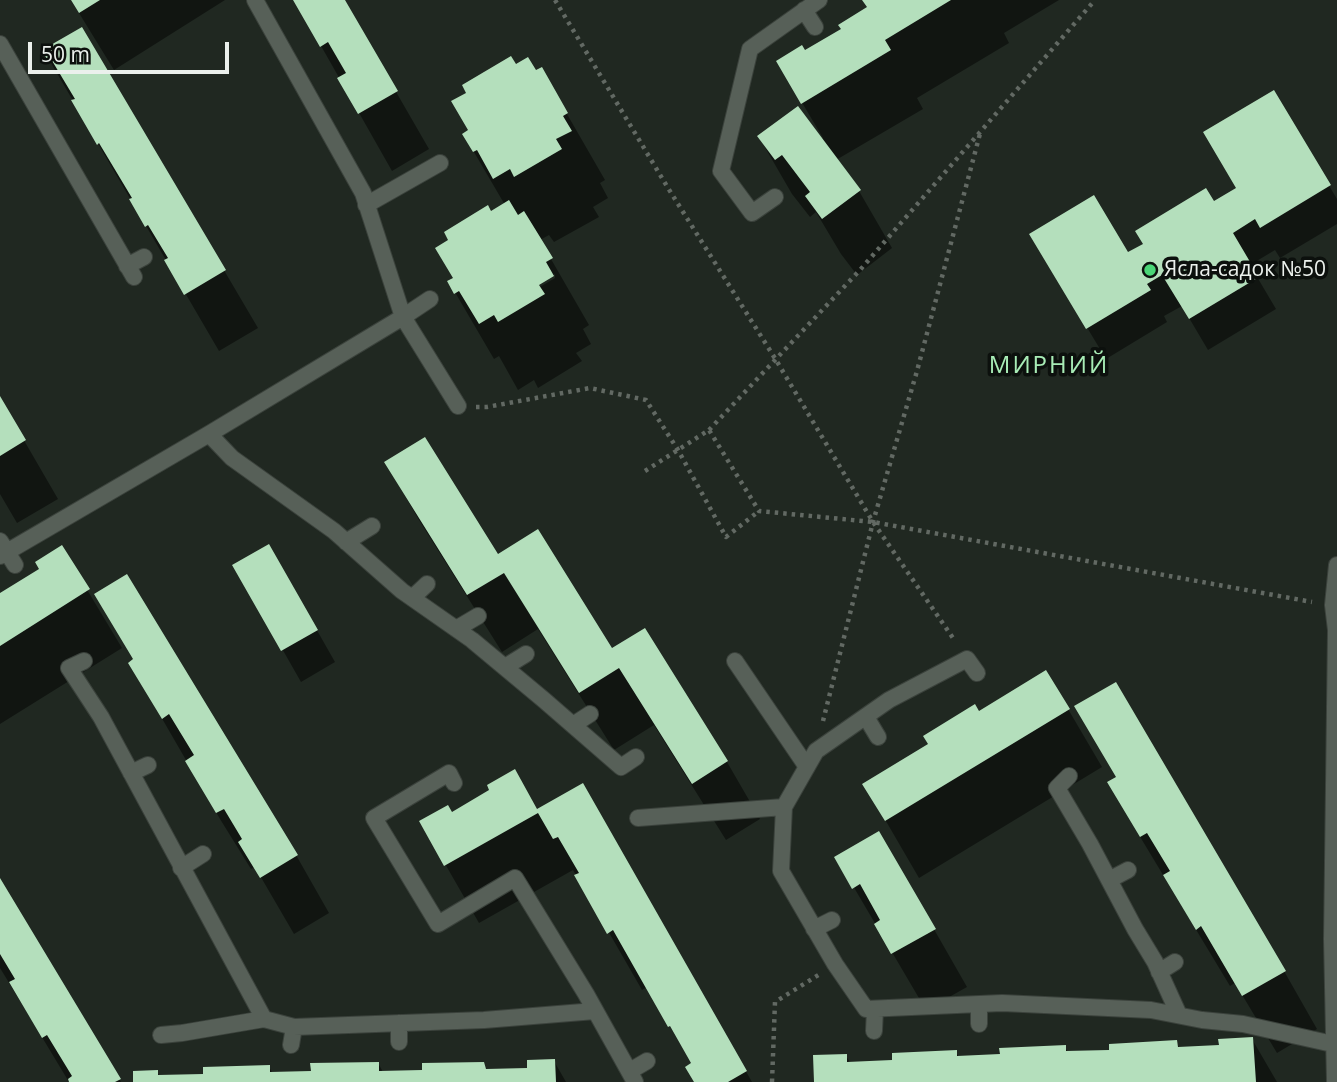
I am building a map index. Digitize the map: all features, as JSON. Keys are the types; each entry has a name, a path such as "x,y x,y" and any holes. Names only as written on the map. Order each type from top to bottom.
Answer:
{"lane":[{"path":"255,0 305,75 363,193 403,317 458,406"},
{"path":"775,197 752,213 721,171 750,48 819,0"},
{"path":"804,10 815,27"},
{"path":"0,44 38,94 89,183 130,271 144,257"},
{"path":"366,205 440,163"},
{"path":"5,554 430,299"},
{"path":"209,434 232,458 334,531 412,598 505,667 621,767 636,757"},
{"path":"346,542 372,526"},
{"path":"1335,1082 1336,630 1333,605 1337,565"},
{"path":"412,598 427,584"},
{"path":"456,629 478,616"},
{"path":"505,667 526,654"},
{"path":"84,660 69,667 101,717 264,1019"},
{"path":"735,661 807,767"},
{"path":"972,666 889,700 816,751 784,807 781,871 835,964 866,1009 1002,1003 1088,1016 1151,1010 1179,1015 1202,1025 1243,1024 1335,1045"},
{"path":"573,725 590,714"},
{"path":"866,717 878,737"},
{"path":"131,773 148,765"},
{"path":"454,783 449,773 374,818 438,923 522,874 575,978 633,1077 647,1061"},
{"path":"1069,776 1057,788 1159,972 1179,1015"},
{"path":"638,818 784,807"},
{"path":"181,868 203,854"},
{"path":"1109,880 1128,870"},
{"path":"814,929 832,920"},
{"path":"1159,972 1175,962"},
{"path":"575,978 590,969"},
{"path":"979,1005 979,1024"},
{"path":"874,1031 875,1009"},
{"path":"161,1035 181,1041 264,1019 293,1027 400,1023 503,1026 595,1011"},
{"path":"399,1042 400,1023"},
{"path":"291,1045 293,1027"}],"path":[{"path":"555,0 873,522 972,666"},
{"path":"645,471 709,430 776,360 860,270 1095,0"},
{"path":"816,751 873,522 917,371 981,130"},
{"path":"458,406 487,407 590,388 646,400 678,450 726,537 759,511 873,522 1333,605"},
{"path":"709,430 759,511"},
{"path":"772,1082 775,1002 835,964"}],"building":[{"path":"71,0 100,0 79,13"},
{"path":"293,0 345,0 398,91 358,114 337,78 346,73 328,42 320,47"},
{"path":"862,0 951,0 885,40 891,50 801,104 776,61 802,45 805,50 841,29 838,25 867,7"},
{"path":"82,27 226,270 184,295 164,260 168,258 148,225 145,227 129,199 132,198 71,100 75,99 51,59 48,61 42,50"},
{"path":"511,56 516,64 528,57 536,70 542,67 568,113 563,116 572,131 556,139 562,149 514,177 510,169 493,179 477,150 473,152 462,134 468,130 451,101 466,93 462,85"},
{"path":"1274,90 1331,185 1260,228 1255,219 1233,233 1259,277 1189,319 1162,275 1147,284 1151,290 1086,329 1029,234 1094,195 1128,252 1143,244 1135,231 1206,188 1214,201 1236,188 1203,132"},
{"path":"798,106 861,190 822,219 805,196 810,192 782,155 775,160 757,136"},
{"path":"509,200 518,215 524,211 553,258 546,262 554,276 539,285 545,294 498,322 494,315 479,324 459,291 454,294 447,281 453,278 435,248 448,240 444,232 488,205 491,211"},
{"path":"0,396 26,440 0,456"},
{"path":"425,437 498,554 538,529 612,648 645,628 728,761 692,784 619,668 579,693 504,573 467,595 384,462"},
{"path":"269,544 318,630 281,651 232,565"},
{"path":"62,545 90,589 0,646 0,593 39,569 35,562"},
{"path":"127,574 298,855 260,878 238,842 242,839 224,809 216,813 185,761 194,755 169,714 162,719 128,663 133,659 94,594"},
{"path":"1046,670 1070,709 885,821 862,784 928,744 923,736 975,704 979,711"},
{"path":"1116,682 1286,971 1242,996 1201,926 1196,930 1163,875 1170,871 1147,833 1140,837 1107,782 1116,777 1074,706"},
{"path":"515,769 537,809 583,783 747,1071 728,1082 694,1082 685,1067 691,1063 670,1026 668,1027 613,930 607,934 574,875 579,873 558,837 553,839 538,813 444,866 419,821 448,805 452,812 489,790 487,785"},
{"path":"879,831 936,929 891,954 874,924 880,920 860,884 852,889 834,857"},
{"path":"0,878 121,1079 115,1082 69,1082 68,1079 72,1076 47,1035 42,1038 9,982 15,979 0,954"},
{"path":"1253,1037 1256,1082 814,1082 813,1055 847,1054 847,1062 892,1060 892,1053 957,1050 957,1056 1000,1054 999,1048 1066,1045 1066,1051 1109,1050 1109,1044 1177,1040 1178,1047 1219,1045 1218,1039"},
{"path":"555,1059 556,1082 133,1082 133,1071 158,1070 158,1075 203,1074 203,1067 270,1065 270,1072 311,1071 310,1063 379,1062 379,1071 422,1070 422,1063 484,1062 486,1069 527,1068 527,1060"}],"place":[{"name":"Ясла-садок №50","path":"1150,270"}],"district":[{"name":"МИРНИЙ","path":"1049,366"}]}
